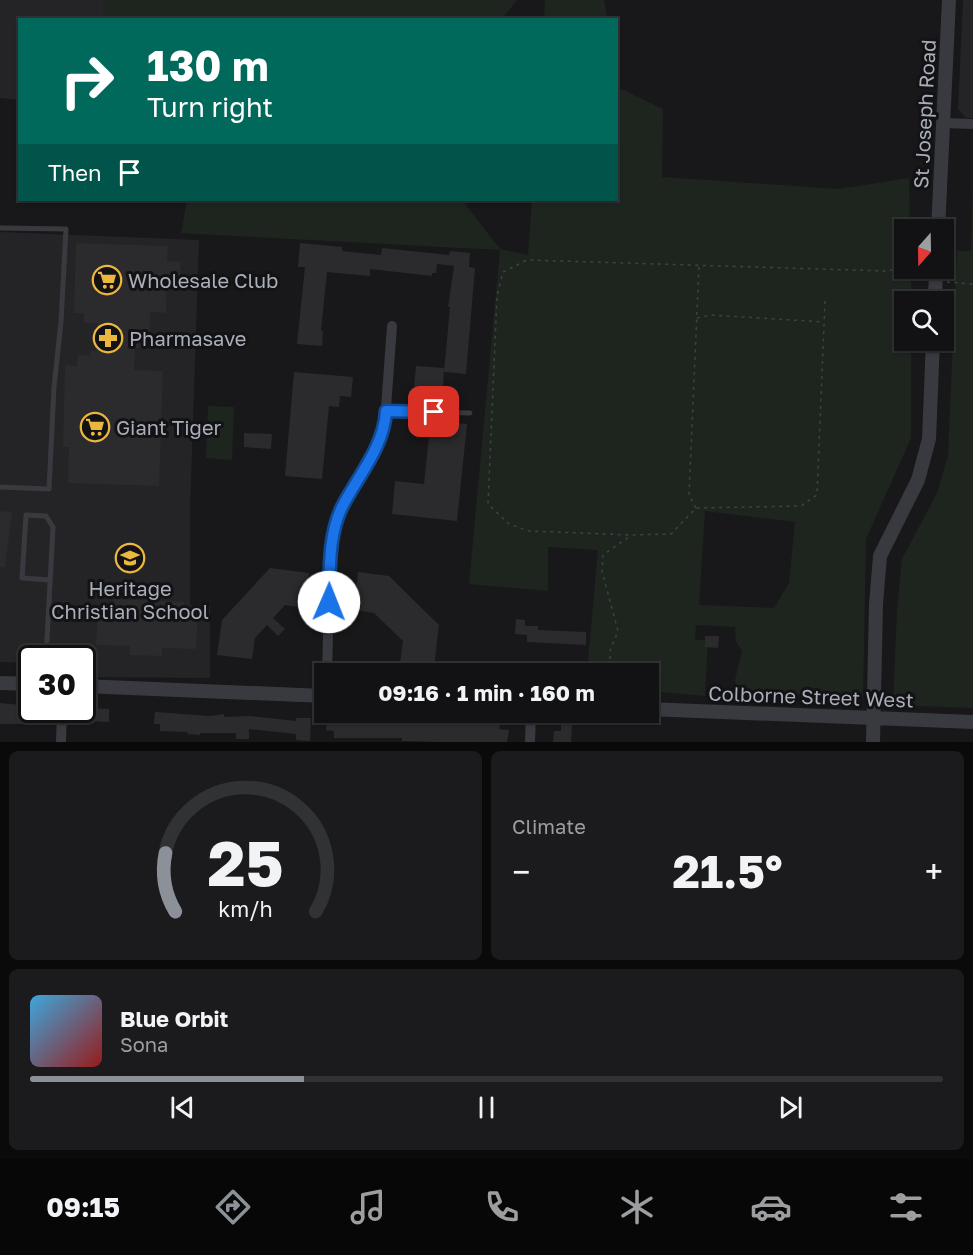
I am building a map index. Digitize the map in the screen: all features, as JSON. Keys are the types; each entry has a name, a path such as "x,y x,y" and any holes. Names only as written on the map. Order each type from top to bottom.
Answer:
{"street":[{"name":"St Joseph Road","path":"938,219 949,0"},
{"path":"942,123 973,124"},
{"path":"327,663 330,555 341,509 376,448 386,421 392,326"},
{"path":"873,742 876,604 880,556 918,480 929,439 933,351"},
{"path":"0,683 18,684"},
{"path":"96,687 314,696"},
{"name":"Colborne Street West","path":"659,709 973,722"},
{"path":"61,742 62,723"},
{"path":"530,742 531,723"}],"lane":[{"path":"0,228 66,229 61,322 54,387 50,489 0,487"},
{"path":"386,411 470,413"},
{"path":"47,645 53,527 46,516 26,515 22,578 50,580"}],"path":[{"path":"825,301 817,495 801,506 696,508 671,534 630,535 529,531 509,524 488,504 497,296 503,272 527,260 894,270"},
{"path":"696,508 688,495 699,265"},
{"path":"954,279 973,284"},
{"path":"696,318 711,315 824,322"},
{"path":"610,663 610,651 618,631 602,571 603,555 630,535"}],"shaded area":[{"path":"0,0 103,0 103,18 18,18 18,100 0,98"},
{"path":"103,0 517,0 503,18 103,18"},
{"path":"545,0 604,0 607,18 544,18"},
{"path":"963,0 973,0 973,118 966,118 958,109"},
{"path":"618,80 619,88 663,109 662,177 839,189 909,178 910,219 894,219 894,279 911,279 911,291 894,291 894,351 911,351 911,438 866,539 863,698 793,694 784,697 738,695 735,680 742,651 736,642 735,627 696,625 695,640 708,640 705,696 659,692 659,663 588,663 598,550 548,547 548,591 469,584 500,250 181,233 187,201 463,201 500,249 528,255 532,201 618,201","holes":["705,511 795,522 789,583 774,608 699,605"]},
{"path":"973,169 973,708 893,705 897,610 902,559 937,493 948,456 957,251 971,251"},
{"path":"0,232 199,240 190,510 190,605 210,606 210,678 96,677 96,645 18,645 18,663 0,662"},
{"path":"208,406 234,407 232,460 206,458"}],"building":[{"path":"76,243 168,246 167,261 180,262 180,277 167,277 166,313 150,312 149,349 135,348 134,370 163,371 159,486 68,483 69,447 63,447 65,365 77,366 78,355 90,356 90,351 96,351 97,323 84,323 84,313 74,313"},
{"path":"300,243 342,247 342,251 381,255 382,248 449,255 450,251 470,253 469,267 475,268 466,374 444,372 450,307 448,307 454,266 437,264 436,273 432,273 432,276 370,269 370,276 327,272 321,330 323,331 322,346 297,344 305,267 298,267"},
{"path":"416,366 444,368 443,389 414,387"},
{"path":"294,372 353,377 351,397 340,396 339,407 329,406 322,479 285,476"},
{"path":"443,422 467,424 457,521 392,514 395,481 424,484 429,436 441,437"},
{"path":"244,433 272,434 271,449 244,447"},
{"path":"0,511 12,512 5,567 0,567"},
{"path":"270,568 309,573 305,608 285,605 273,618 285,629 278,636 267,625 255,638 252,659 217,655 222,620"},
{"path":"358,572 389,576 439,625 434,663 400,663 403,641 374,613 354,608"},
{"path":"114,599 184,602 184,611 198,612 196,649 162,648 162,656 130,655 130,646 96,645 98,609 113,610"},
{"path":"516,619 525,620 525,626 538,626 538,630 586,632 586,645 527,642 527,635 515,634"},
{"path":"705,636 719,636 718,648 705,647"},
{"path":"0,703 18,705 18,723 36,723 36,724 0,724"},
{"path":"96,709 109,709 109,722 96,722"},
{"path":"155,712 210,716 224,714 224,717 249,716 296,721 296,718 311,718 310,741 296,740 296,734 249,729 249,739 236,739 236,733 200,733 200,735 160,731 160,724 154,724"},
{"path":"327,723 491,723 500,724 499,729 509,730 507,742 443,742 402,741 402,738 334,738 334,731 326,730"},
{"path":"561,724 572,725 571,742 553,742 554,731 561,731"}],"place":[{"name":"Wholesale Club","path":"107,280"},
{"name":"Pharmasave","path":"108,338"},
{"name":"Giant Tiger","path":"95,427"},
{"name":"Heritage Christian School","path":"130,558"}],"route":[{"path":"329,602 330,555 341,509 376,448 386,421 386,411 434,412"}]}
